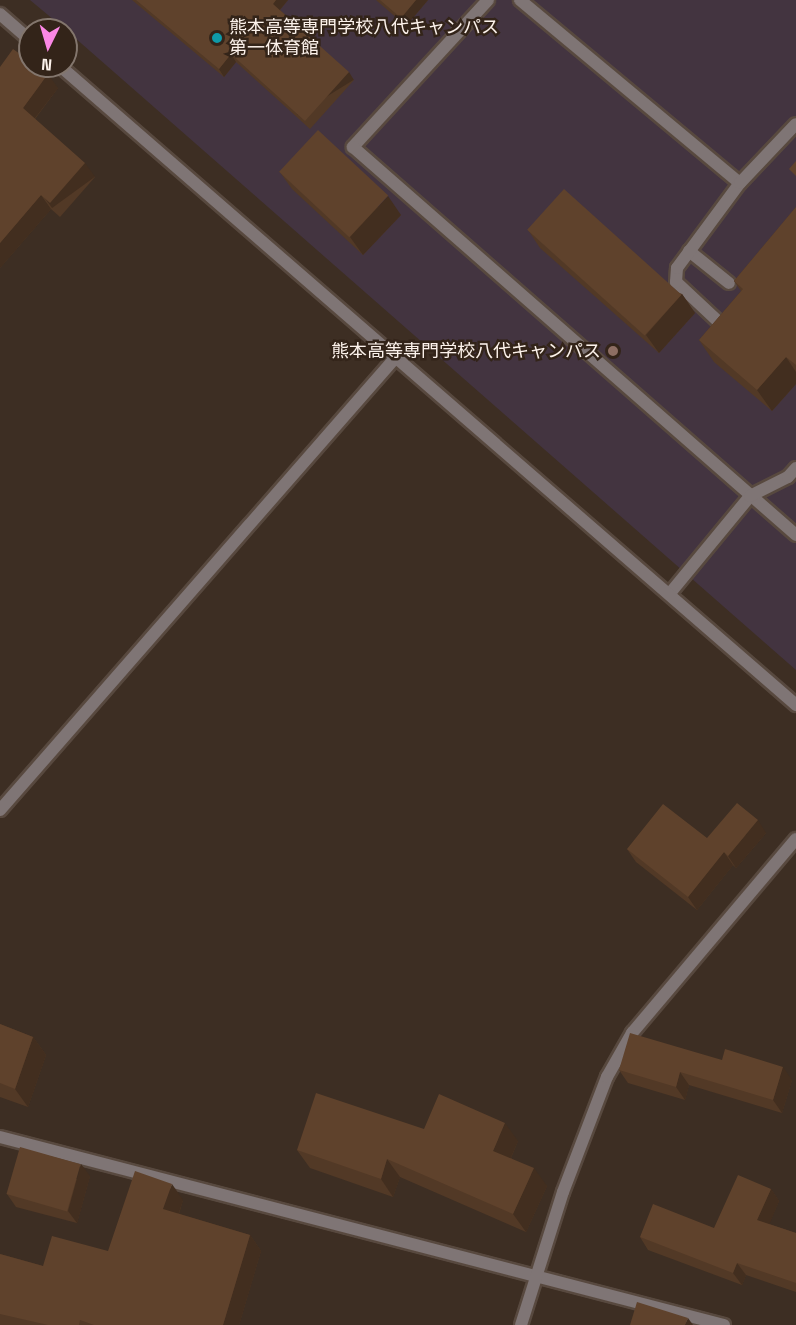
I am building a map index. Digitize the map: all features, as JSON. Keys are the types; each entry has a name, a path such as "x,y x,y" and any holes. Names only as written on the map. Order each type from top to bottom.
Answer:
{"street":[{"path":"488,0 353,147 796,535"},
{"path":"520,0 740,183"},
{"path":"0,14 18,30"},
{"path":"74,78 671,592 796,705"},
{"path":"722,325 676,282 677,268 740,183 796,124"},
{"path":"689,251 729,283"},
{"path":"0,810 396,357"},
{"path":"671,592 750,496 788,477 796,468"},
{"path":"521,1325 567,1181 608,1077 632,1033 796,839"},
{"path":"0,1137 724,1325"}],"shaded area":[{"name":"熊本高等専門学校八代キャンパス","path":"30,0 796,0 796,670 78,41 78,18 52,18"}],"building":[{"path":"136,0 276,0 273,4 349,72 305,121 231,54 219,69"},
{"path":"380,0 416,0 401,18"},
{"path":"13,49 18,53 18,78 45,78 23,108 85,163 50,203 41,195 0,243 0,67"},
{"path":"318,130 388,195 349,237 279,172"},
{"path":"796,161 796,176 789,169"},
{"path":"564,189 681,295 645,336 527,230"},
{"path":"796,207 796,365 786,357 757,390 699,340 743,289 734,281"},
{"path":"737,803 758,820 728,856 724,852 688,897 627,849 663,804 707,838"},
{"path":"0,1024 33,1037 15,1089 0,1083"},
{"path":"630,1033 722,1060 725,1049 783,1067 773,1100 680,1072 676,1087 619,1070"},
{"path":"316,1093 424,1129 439,1094 505,1123 493,1151 534,1168 513,1214 387,1159 381,1179 297,1150"},
{"path":"20,1147 81,1164 67,1211 6,1194"},
{"path":"135,1171 172,1184 163,1209 250,1235 223,1325 94,1325 80,1320 79,1325 48,1325 0,1314 0,1254 43,1266 52,1236 108,1251"},
{"path":"738,1175 771,1189 757,1220 796,1233 796,1283 737,1263 733,1273 640,1237 653,1204 714,1228"},
{"path":"637,1302 688,1318 685,1325 630,1325"}],"place":[{"name":"熊本高等専門学校八代キャンパス 第一体育館","path":"217,38"},
{"name":"熊本高等専門学校八代キャンパス","path":"613,351"}]}
